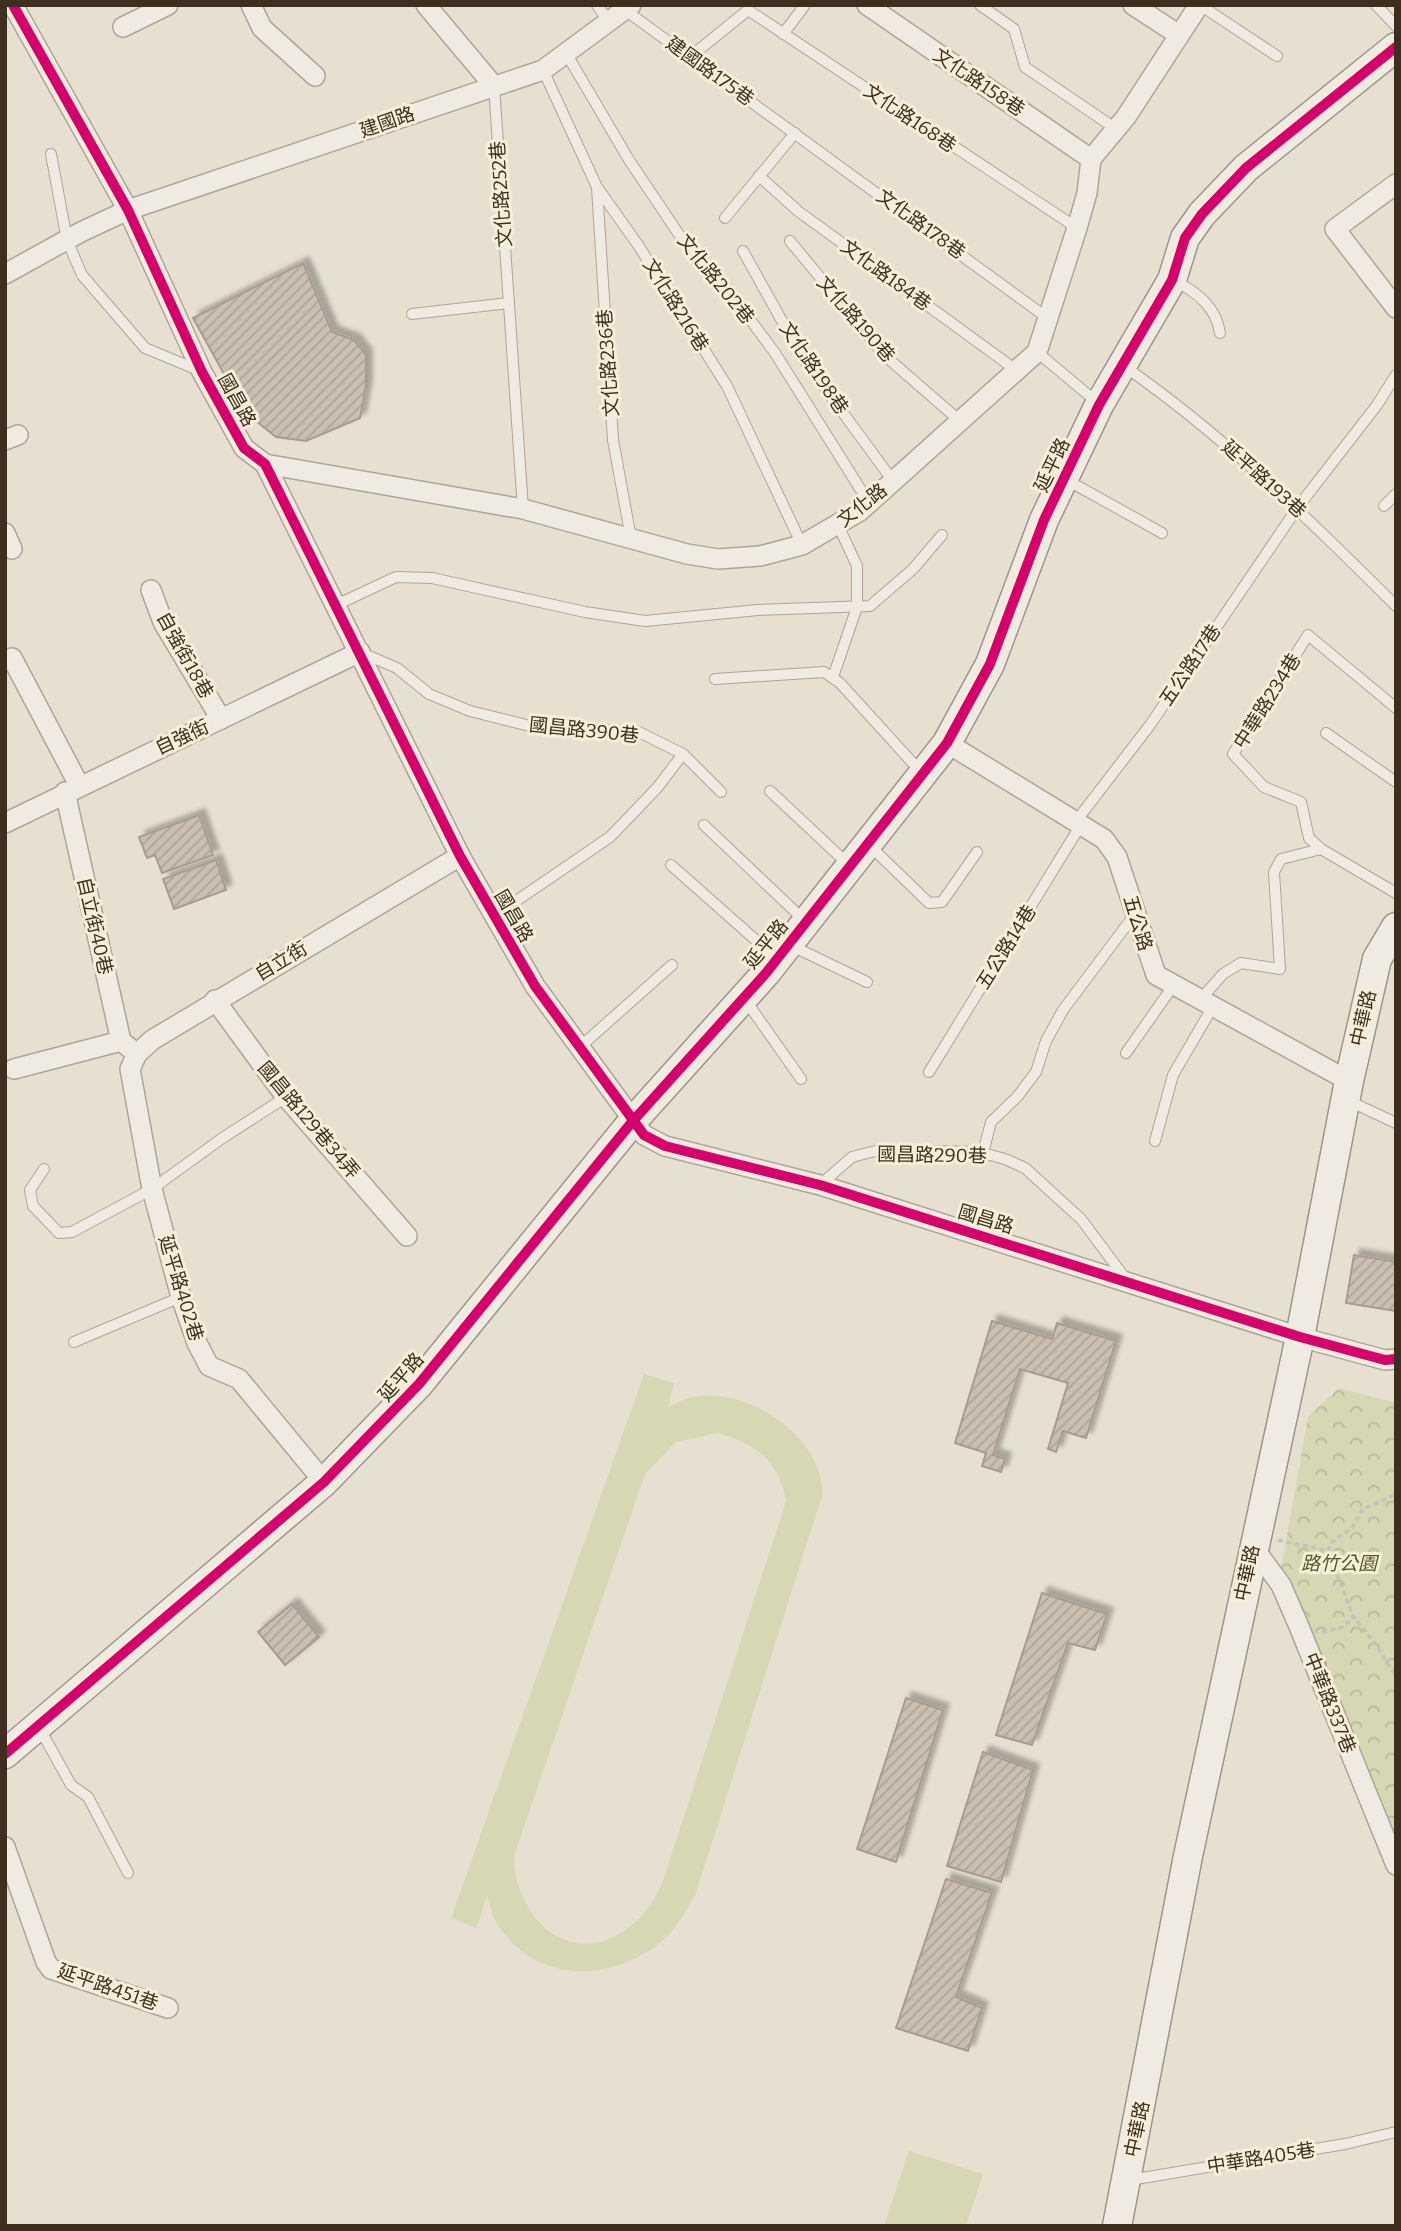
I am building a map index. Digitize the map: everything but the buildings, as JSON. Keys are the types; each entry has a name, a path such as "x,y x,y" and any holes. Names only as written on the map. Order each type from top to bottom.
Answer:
{"street":[{"name":"國昌路","path":"13,5 128,210 202,372 244,448 265,464 460,856 535,986 644,1135 665,1146 820,1185 1300,1337 1385,1360 1396,1359"},
{"path":"123,27 168,5"},
{"path":"251,5 262,28 315,76"},
{"path":"426,5 494,86"},
{"name":"文化路158巷","path":"867,5 1091,159"},
{"path":"1133,5 1179,35"},
{"path":"1037,352 1087,193 1091,159 1116,130 1199,5"},
{"name":"建國路","path":"5,274 128,210 543,70 622,13"},
{"name":"延平路","path":"5,1754 324,1482 419,1384 632,1122 783,951 947,743 990,664 1044,520 1099,405 1172,280 1185,238 1222,192 1246,168 1396,47"},
{"path":"1396,184 1335,229 1396,308"},
{"name":"文化路","path":"265,464 523,509 687,554 718,559 760,556 802,545 838,525 869,503 1037,352"},
{"name":"自強街18巷","path":"151,590 163,622 221,719"},
{"name":"自強街","path":"5,823 360,652"},
{"name":"自立街40巷","path":"12,658 72,789 121,1041"},
{"name":"五公路","path":"947,743 1080,821 1104,839 1117,857 1156,975 1347,1090"},
{"name":"自立街","path":"136,1054 152,1040 215,1000 460,856"},
{"name":"中華路","path":"1117,2226 1188,1856 1300,1337 1347,1090 1377,959 1396,927"},
{"name":"國昌路129巷34弄","path":"215,1000 286,1097 407,1236"},
{"path":"14,1069 121,1041 136,1054"},
{"name":"延平路402巷","path":"136,1054 130,1069 132,1087 152,1189 180,1297 209,1366 239,1379 324,1482"},
{"name":"中華路337巷","path":"1254,1542 1281,1585 1396,1865"},
{"name":"延平路451巷","path":"5,1847 46,1962 51,1969 167,2008"}],"lane":[{"name":"建國路175巷","path":"597,5 622,13 690,57 795,133"},
{"path":"783,34 804,5"},
{"path":"980,5 1014,29 1025,67 1116,130"},
{"path":"1199,5 1277,56"},
{"path":"1376,5 1396,26"},
{"path":"690,57 748,8"},
{"name":"文化路168巷","path":"748,8 783,34 1077,228"},
{"name":"文化路202巷","path":"566,53 629,160 684,242 728,290 775,353 869,503"},
{"name":"文化路216巷","path":"543,70 597,187 639,245 727,386 802,545"},
{"name":"文化路252巷","path":"494,86 523,509"},
{"path":"725,218 795,133"},
{"name":"文化路178巷","path":"795,133 1046,317"},
{"path":"51,154 67,240 82,275 145,348 202,372"},
{"name":"文化路184巷","path":"760,176 798,211 1016,370"},
{"name":"文化路236巷","path":"597,187 613,440 631,539"},
{"name":"文化路190巷","path":"789,241 884,355 960,421"},
{"name":"文化路198巷","path":"743,251 802,356 893,481"},
{"path":"1172,280 1200,295 1218,317 1220,333"},
{"path":"412,314 509,303"},
{"path":"1037,352 1099,405"},
{"name":"延平路193巷","path":"1122,365 1182,407 1298,507 1396,606"},
{"name":"五公路17巷","path":"1080,821 1150,725 1298,507 1377,405 1396,375"},
{"path":"1065,479 1162,534"},
{"path":"1384,506 1396,494"},
{"path":"833,677 857,607 857,566 838,525"},
{"path":"336,605 396,577 432,578 584,612 645,621 758,610 870,606 913,569 942,536"},
{"name":"中華路234巷","path":"1321,849 1309,838 1301,802 1264,787 1233,754 1308,635 1396,708"},
{"name":"國昌路390巷","path":"360,652 397,668 429,694 470,711 542,729 637,731 684,754 721,792"},
{"path":"715,680 824,672 833,677 922,774"},
{"path":"1326,733 1396,782"},
{"path":"494,916 610,838 657,788 684,754"},
{"path":"770,791 850,866"},
{"name":"五公路14巷","path":"929,1072 1080,821"},
{"path":"704,825 806,922"},
{"path":"867,844 929,903 942,902 977,852"},
{"path":"1156,1141 1173,1075 1223,974 1241,963 1280,969 1274,872 1281,859 1321,849 1396,893"},
{"path":"671,865 783,951 867,982"},
{"path":"983,1153 991,1122 1017,1097 1036,1072 1046,1041 1063,1010 1135,914"},
{"path":"580,1047 673,965"},
{"path":"1126,1053 1173,986"},
{"path":"744,998 801,1079"},
{"path":"1347,1090 1396,1123"},
{"path":"44,1169 30,1190 33,1206 59,1233 72,1232 152,1189 221,1139 286,1097"},
{"name":"國昌路290巷","path":"820,1185 852,1157 879,1150 983,1153 1025,1168 1081,1219 1128,1281"},
{"path":"74,1342 180,1297"},
{"path":"38,1726 71,1785 88,1797 128,1873"},
{"name":"中華路405巷","path":"1126,2180 1345,2144 1396,2132"}],"path":[{"path":"1396,1494 1363,1509 1352,1528 1332,1542 1328,1551 1353,1616 1396,1676"},
{"path":"1254,1542 1328,1551"},
{"path":"1302,1634 1344,1627 1353,1616"}],"green space":[{"path":"644,1374 674,1383 668,1408 690,1398 716,1396 742,1401 767,1413 790,1429 808,1449 819,1472 822,1496 696,1893 677,1925 662,1941 642,1955 619,1965 573,1971 550,1966 529,1956 510,1941 492,1914 487,1895 477,1928 451,1918","holes":["718,1433 755,1449 772,1465 783,1487 786,1501 662,1884 645,1912 621,1933 600,1942 580,1943 562,1939 546,1928 533,1914 516,1877 514,1856 645,1474 676,1442"]},
{"name":"路竹公園","path":"1339,1388 1396,1403 1396,1846 1281,1569 1308,1417"},
{"path":"909,2151 983,2174 966,2226 884,2226"}],"cycle path":[{"path":"13,5 128,210 202,372 244,448 265,464 460,856 535,986 644,1135 665,1146 820,1185 1300,1337 1385,1360 1396,1359"},
{"path":"5,1754 324,1482 419,1384 632,1122 766,973 947,743 990,664 1044,520 1099,405 1172,280 1185,238 1202,214 1246,168 1396,47"}]}
